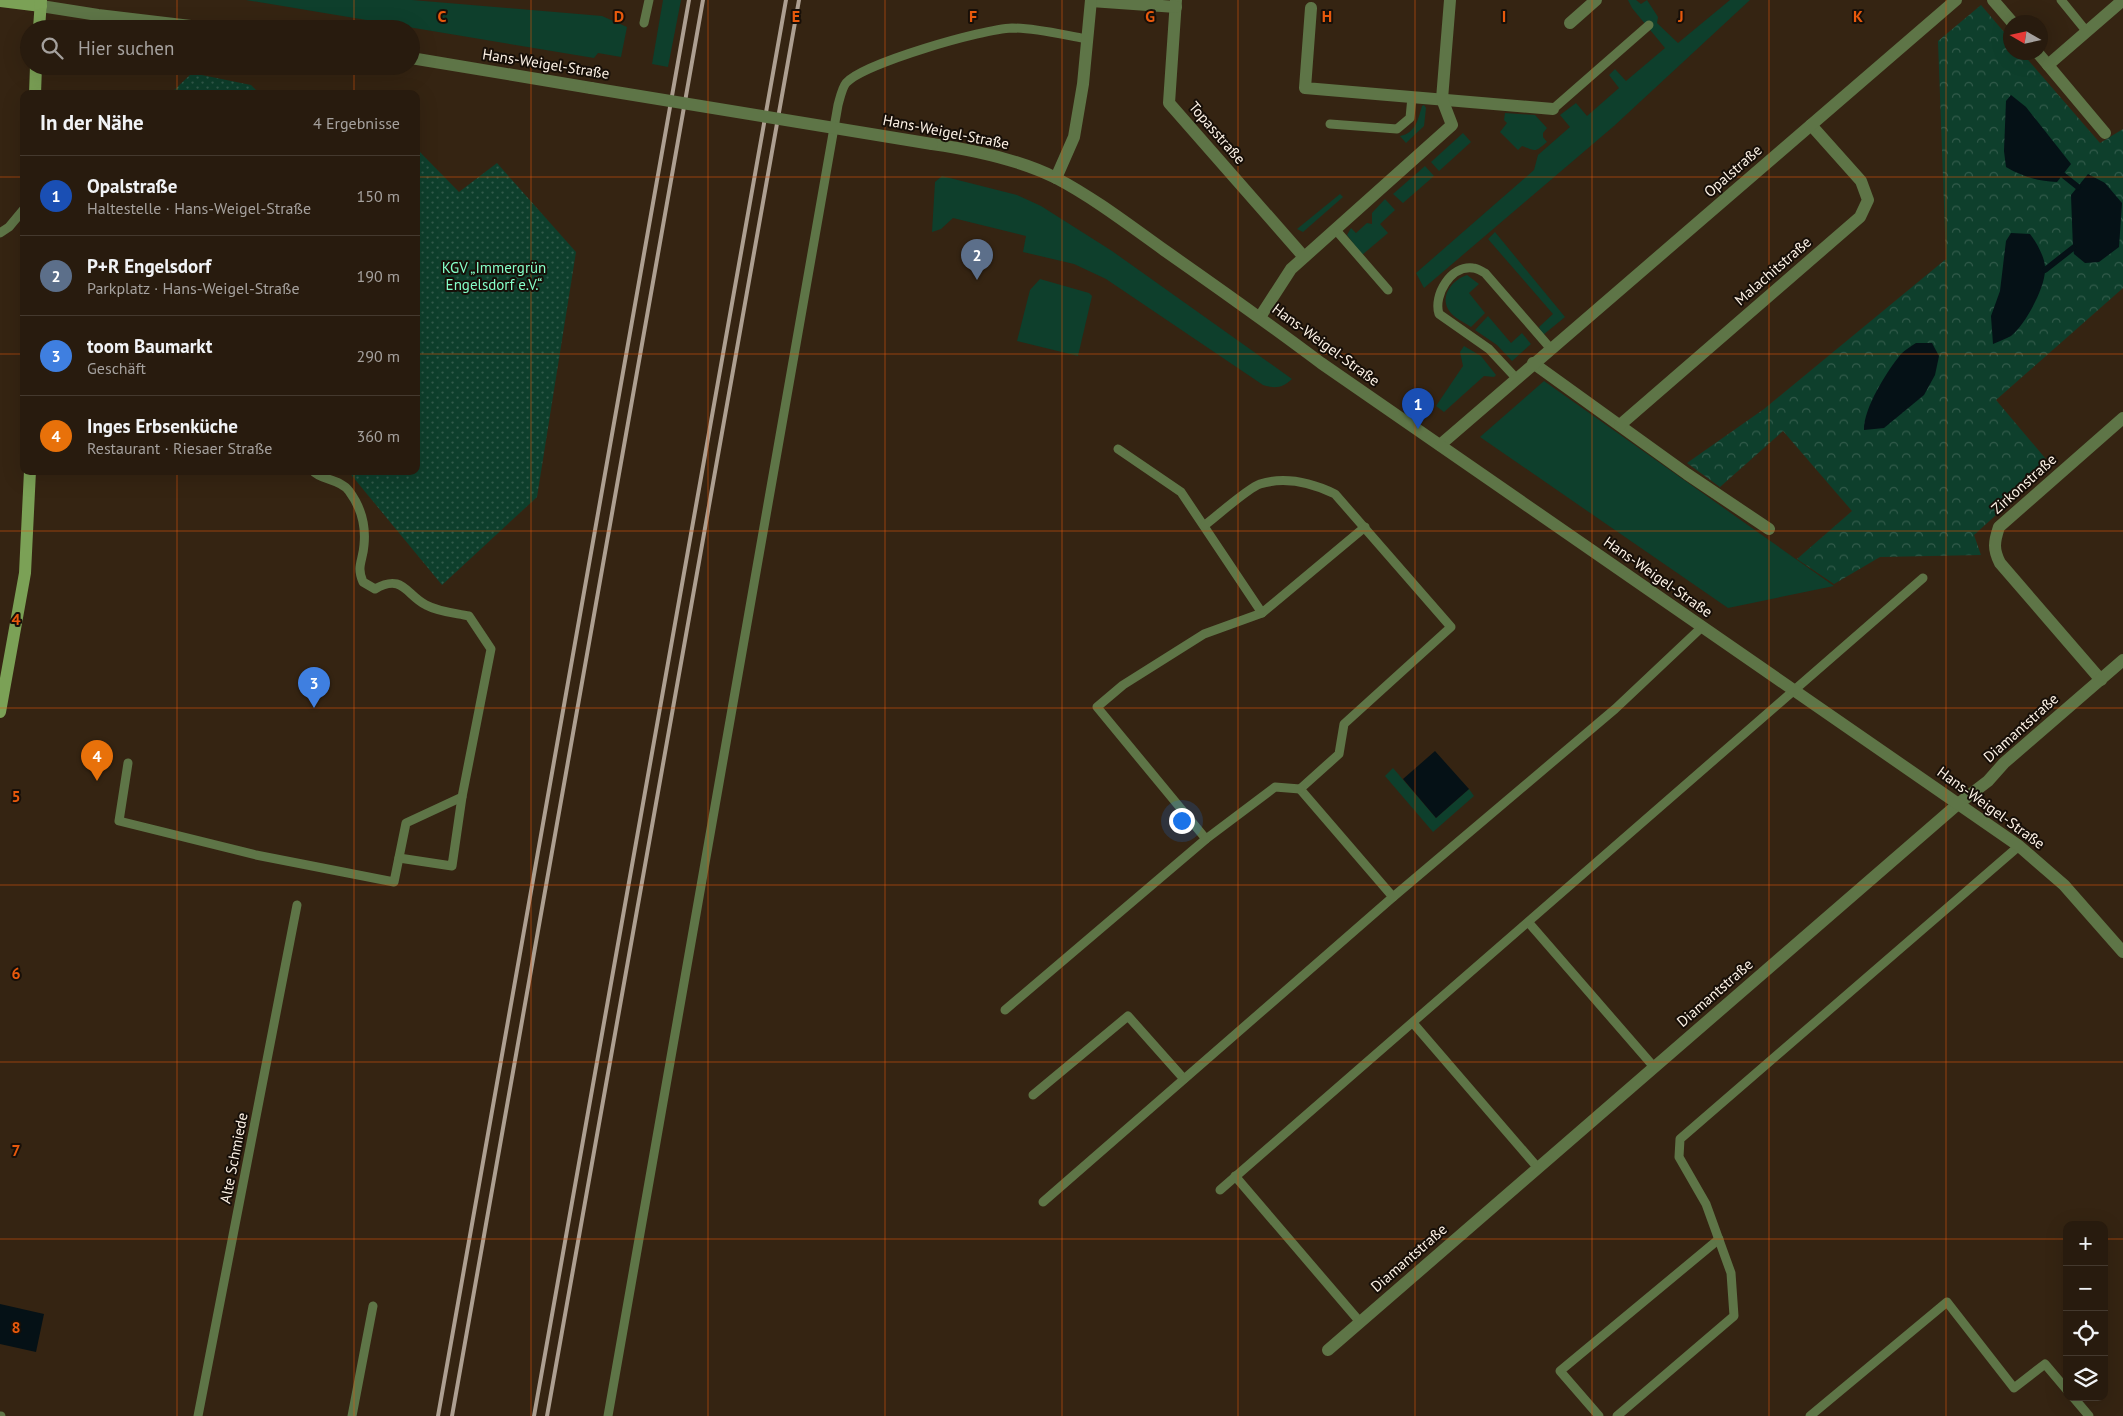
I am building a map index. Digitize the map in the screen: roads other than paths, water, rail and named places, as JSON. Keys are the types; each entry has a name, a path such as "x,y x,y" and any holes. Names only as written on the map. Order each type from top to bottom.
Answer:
{"main road":[{"path":"0,1 41,3 40,20"},
{"path":"35,90 36,75"},
{"path":"0,712 25,573 30,475"}],"street":[{"path":"1056,178 1074,137 1083,84 1091,0"},
{"name":"Topasstraße","path":"1091,0 1176,4 1169,103 1304,256"},
{"path":"1260,317 1291,269 1304,256 1452,125 1442,99 1450,0"},
{"path":"1570,23 1596,0"},
{"name":"Opalstraße","path":"1440,444 1956,0"},
{"path":"1993,0 2006,15"},
{"path":"2048,65 2123,0"},
{"path":"41,3 98,16 134,20"},
{"path":"1311,8 1304,88 1553,109"},
{"name":"Hans-Weigel-Straße","path":"420,60 932,144 1000,158 1056,178 1098,204 1702,627 2019,846 2064,885 2123,952"},
{"path":"2044,60 2104,133"},
{"name":"Malachitstraße","path":"1620,425 1860,217 1868,200 1861,181 1811,125"},
{"path":"1533,364 1687,474 1769,529"},
{"name":"Zirkonstraße","path":"2100,680 2000,563 1994,551 1999,527 2123,418"},
{"name":"Diamantstraße","path":"1328,1350 1958,804 1988,781 2004,762 2123,660"}],"lane":[{"path":"644,23 649,0"},
{"path":"2061,0 2087,32"},
{"path":"1553,109 1649,25"},
{"path":"608,1416 838,104 846,84 865,70 958,39 1018,28 1087,39"},
{"path":"1330,124 1396,129 1410,118 1412,97"},
{"path":"0,233 9,227 20,214"},
{"path":"1335,229 1388,290"},
{"path":"1516,378 1489,348 1439,314 1437,307 1439,295 1449,278 1463,269 1473,268 1485,272 1551,349"},
{"path":"1118,449 1181,492 1205,525 1262,613"},
{"path":"321,475 348,488 360,506 364,526 364,546 358,571 363,582 375,589 383,585 396,584 407,587 414,597 430,606 469,616 492,649 462,797 452,866 399,858"},
{"path":"1205,525 1259,484 1287,481 1313,483 1335,494 1451,627 1344,724 1339,754 1300,789"},
{"path":"1206,840 1098,707 1123,685 1204,634 1262,613 1365,527"},
{"path":"1220,1190 1529,923 1923,578"},
{"path":"1043,1202 1393,897 1615,709 1702,627"},
{"path":"128,763 119,821 256,856 394,882 406,823 462,797"},
{"path":"1005,1010 1206,840 1275,787 1300,789 1393,897"},
{"path":"1618,1416 1734,1316 1731,1272 1706,1204 1679,1157 1680,1139 2019,846"},
{"name":"Alte Schmiede","path":"198,1416 297,905"},
{"path":"1529,923 1654,1067"},
{"path":"1033,1095 1128,1016 1184,1078"},
{"path":"1413,1023 1538,1168"},
{"path":"1235,1176 1360,1322"},
{"path":"1599,1416 1560,1371 1719,1239"},
{"path":"1810,1416 1947,1302 2014,1388 2045,1364 2063,1385"},
{"path":"352,1416 373,1306"},
{"path":"2076,1401 2089,1416"}],"waterway":[{"path":"2063,175 2078,187"},
{"path":"2045,270 2073,248"}],"railway":[{"path":"438,1416 689,0"},
{"path":"452,1416 703,0"},
{"path":"534,1416 786,0"},
{"path":"547,1416 799,0"}],"place":[{"name":"P+R Engelsdorf","path":"977,280"},
{"name":"Opalstraße","path":"1418,429"},
{"name":"toom Baumarkt","path":"314,708"},
{"name":"Inges Erbsenküche","path":"97,781"}],"park label":[{"name":"KGV „Immergrün Engelsdorf e.V.“","path":"494,276"}]}
